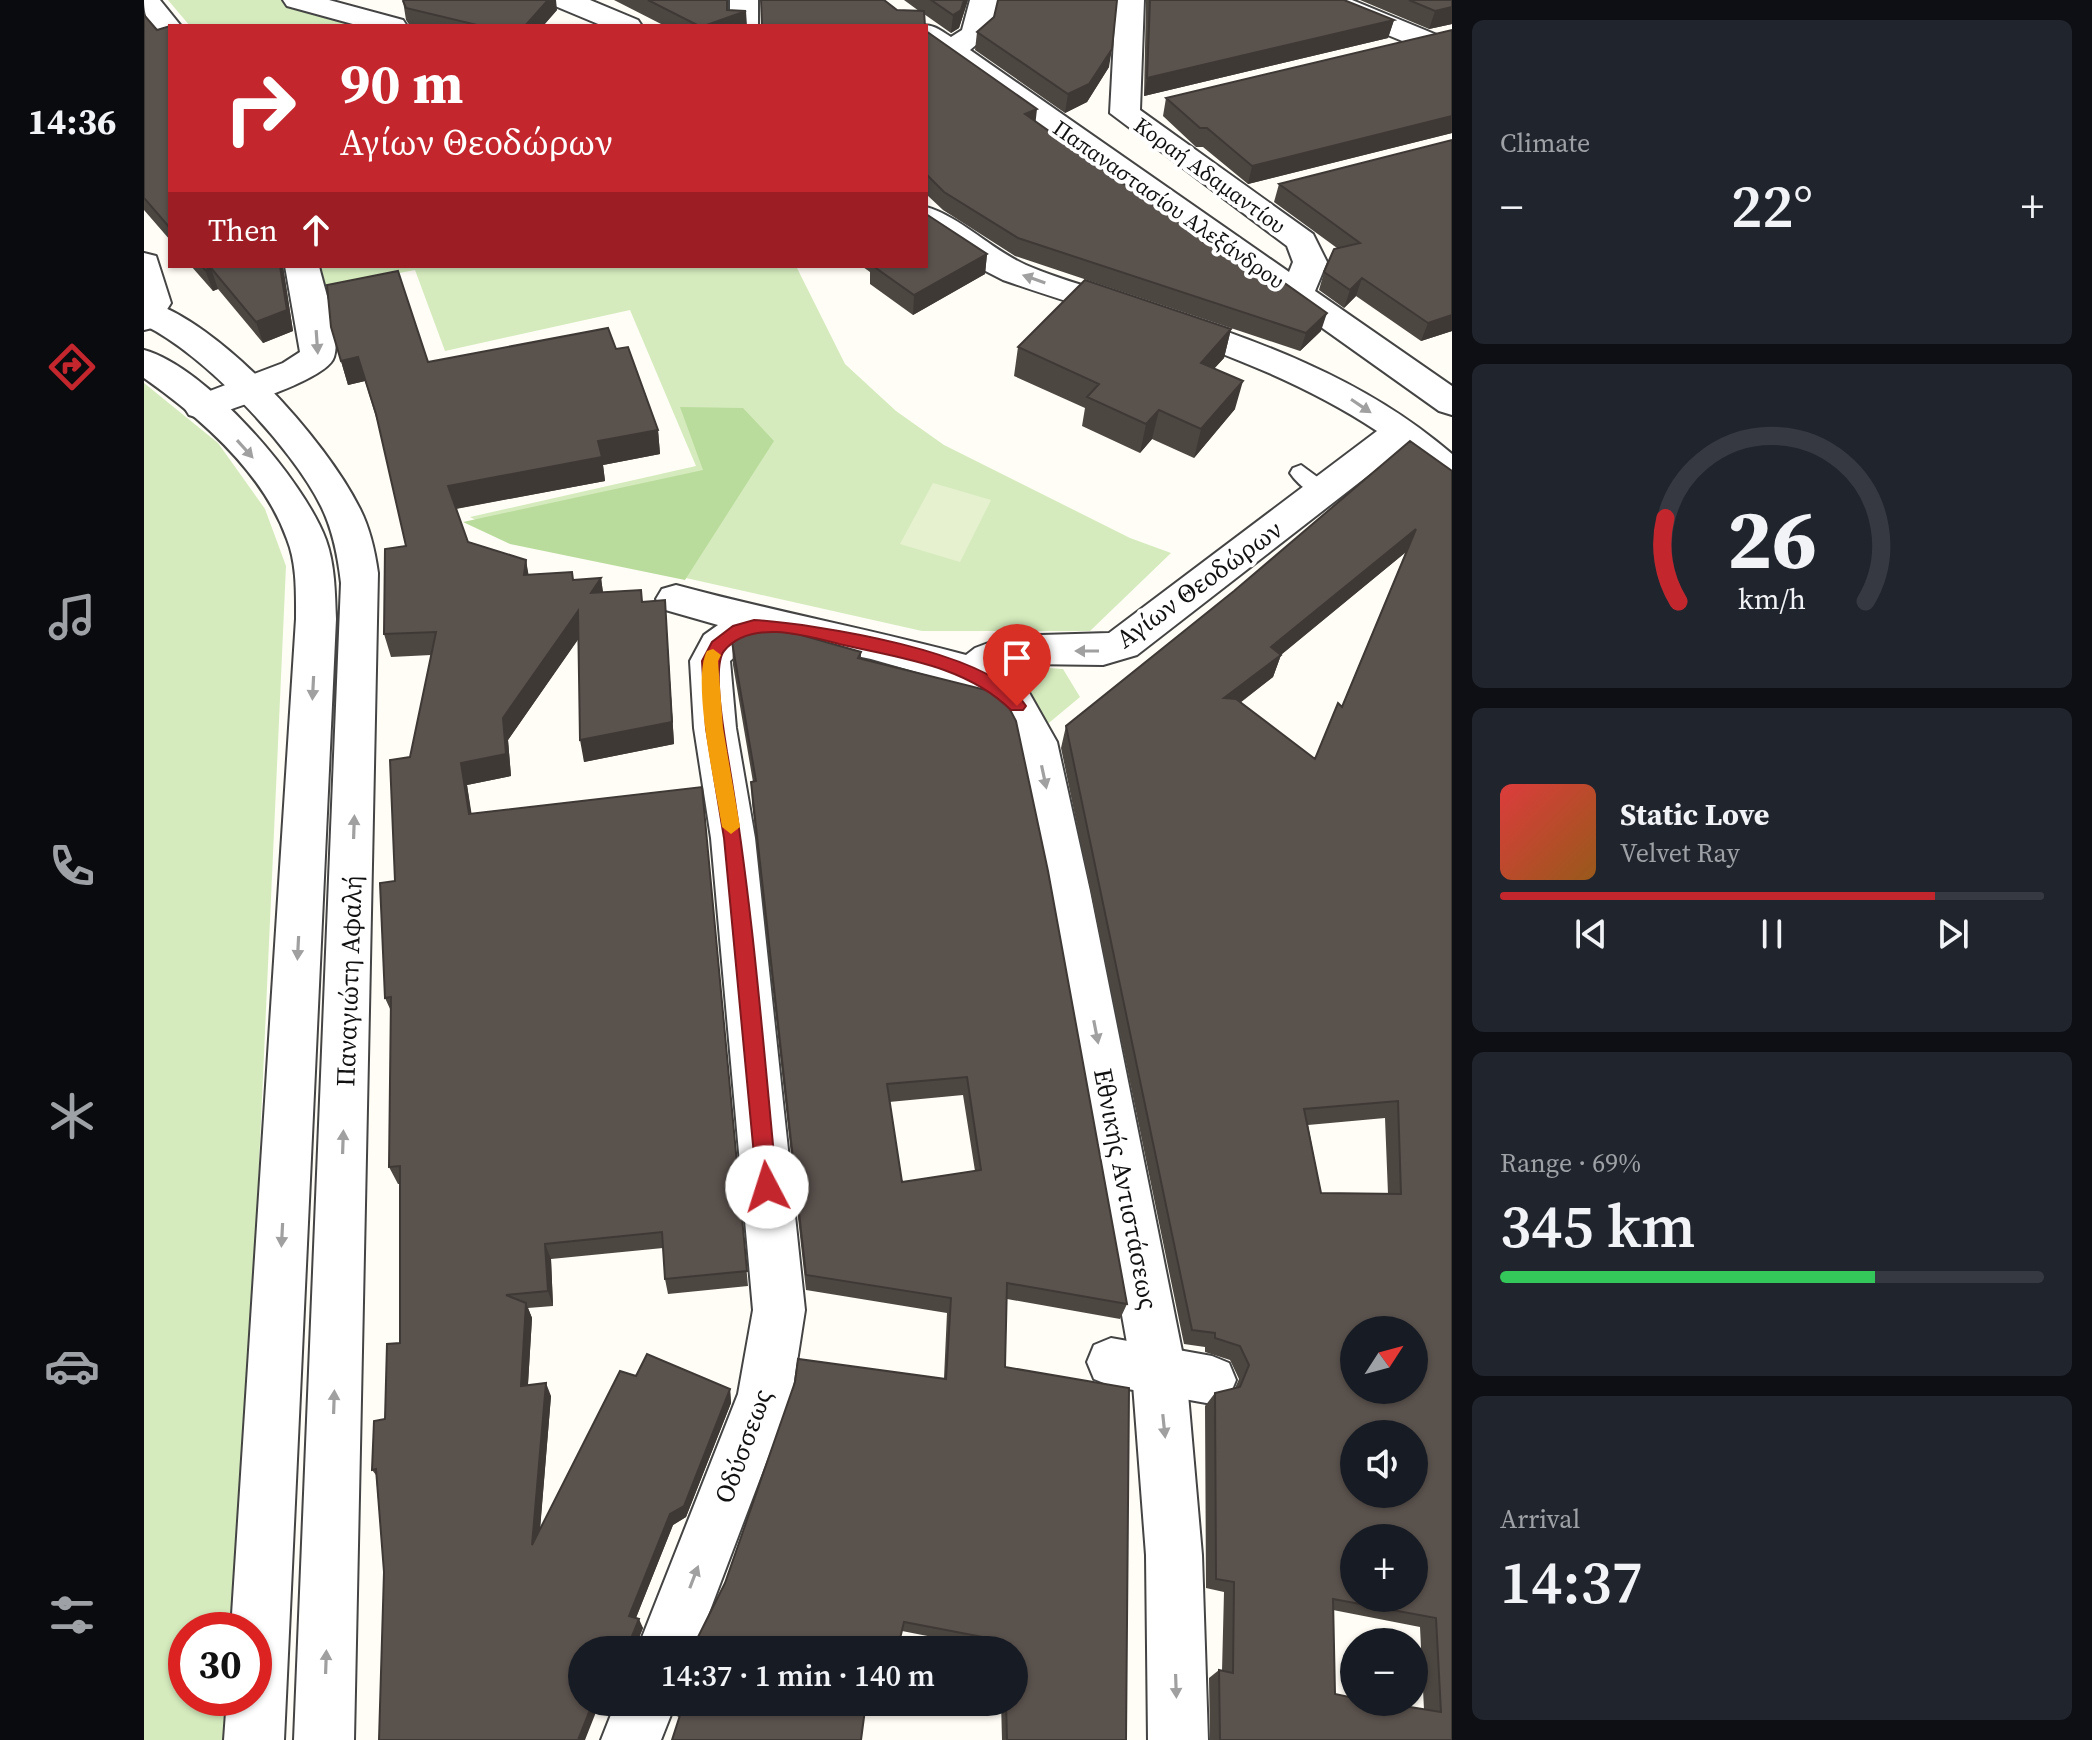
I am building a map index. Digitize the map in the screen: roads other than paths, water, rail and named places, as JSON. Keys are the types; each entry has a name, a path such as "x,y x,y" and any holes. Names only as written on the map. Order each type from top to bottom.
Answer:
{"street":[{"path":"145,0 168,29"},
{"path":"297,0 386,24"},
{"path":"565,0 606,19"},
{"path":"744,0 744,24"},
{"path":"928,31 977,32 984,0"},
{"name":"Κοραή Αδαμαντίου","path":"1130,0 1125,113 1259,193 1309,253 1310,262 1297,294"},
{"path":"1327,0 1440,38"},
{"path":"1405,0 1440,38"},
{"name":"Παπαναστασίου Αλεξάνδρου","path":"928,34 1452,403"},
{"path":"1382,52 1440,38"},
{"path":"1125,113 1155,106"},
{"path":"928,218 980,255 1015,273 1294,367 1327,384 1400,432 1452,474"},
{"path":"144,263 153,290 146,314"},
{"path":"202,407 307,365 319,354 302,268"},
{"name":"Παναγιώτη Αφαλή","path":"146,314 210,353 248,389 331,489 351,533 360,583 324,1740"},
{"path":"1294,367 1354,334"},
{"path":"1414,376 1452,360"},
{"name":"Παναγιώτη Αφαλή","path":"144,361 202,407 259,465 297,519 310,554 316,606 254,1740"},
{"name":"Αγίων Θεοδώρων","path":"972,672 997,652 1047,649 1095,652 1123,644 1312,482 1400,432"},
{"path":"676,599 770,625 871,644 972,672"},
{"name":"Οδύσσεως","path":"671,1636 765,1394 791,1312 733,838 715,728 710,661 727,638 754,626 770,625"},
{"name":"Εθνικής Αντιστάσεως","path":"972,672 1013,700 1029,726 1038,751 1118,1147 1159,1371 1174,1555 1178,1740"},
{"path":"1111,1362 1212,1380"},
{"path":"631,1740 640,1716"}]}
